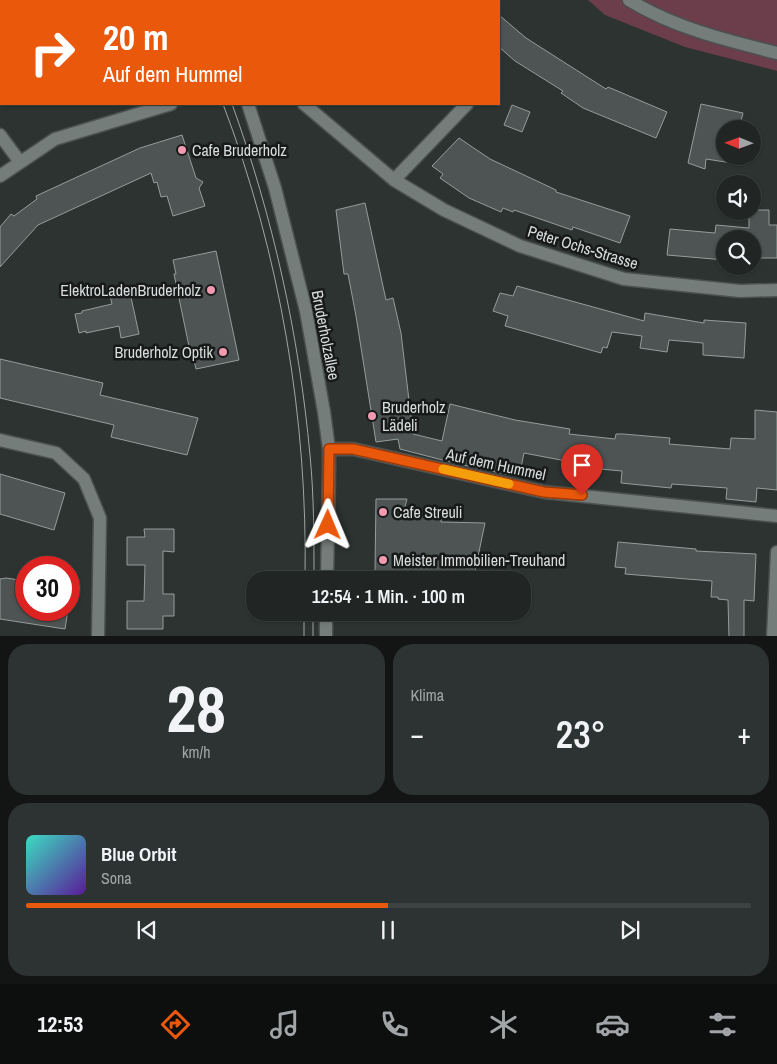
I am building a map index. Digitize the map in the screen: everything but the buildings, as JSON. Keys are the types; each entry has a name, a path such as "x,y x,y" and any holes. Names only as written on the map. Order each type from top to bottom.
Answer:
{"street":[{"path":"629,0 646,11 709,36 777,53"},
{"path":"0,176 54,139 168,105"},
{"name":"Bruderholzallee","path":"248,105 275,188 306,311 329,449 327,571"},
{"name":"Peter Ochs-Strasse","path":"305,105 394,180 444,210 520,246 624,280 740,291 777,290"},
{"path":"394,180 467,105"},
{"path":"0,135 20,162"},
{"path":"0,440 56,453 84,479 100,518 98,636"},
{"name":"Auf dem Hummel","path":"329,449 353,449 544,492 777,516"},
{"path":"773,636 777,552"},
{"path":"326,621 326,636"}],"shaded area":[{"path":"588,0 777,0 777,71 685,47 605,15"}],"tram line":[{"path":"223,105 243,161 260,219 275,278 286,338 295,398 301,459 305,519 305,571"},
{"path":"232,105 247,147 272,233 299,365 310,455 314,571"},
{"path":"304,621 304,636"},
{"path":"313,621 313,636"}],"slow traffic":[{"path":"443,469 509,484"}],"place":[{"name":"Cafe Bruderholz","path":"182,150"},
{"name":"ElektroLadenBruderholz","path":"211,290"},
{"name":"Bruderholz Optik","path":"223,352"},
{"name":"Bruderholz Lädeli","path":"372,416"},
{"name":"Cafe Streuli","path":"383,512"},
{"name":"Meister Immobilien-Treuhand","path":"383,560"}],"route":[{"path":"328,525 329,449 353,449 544,492 582,495"}]}
